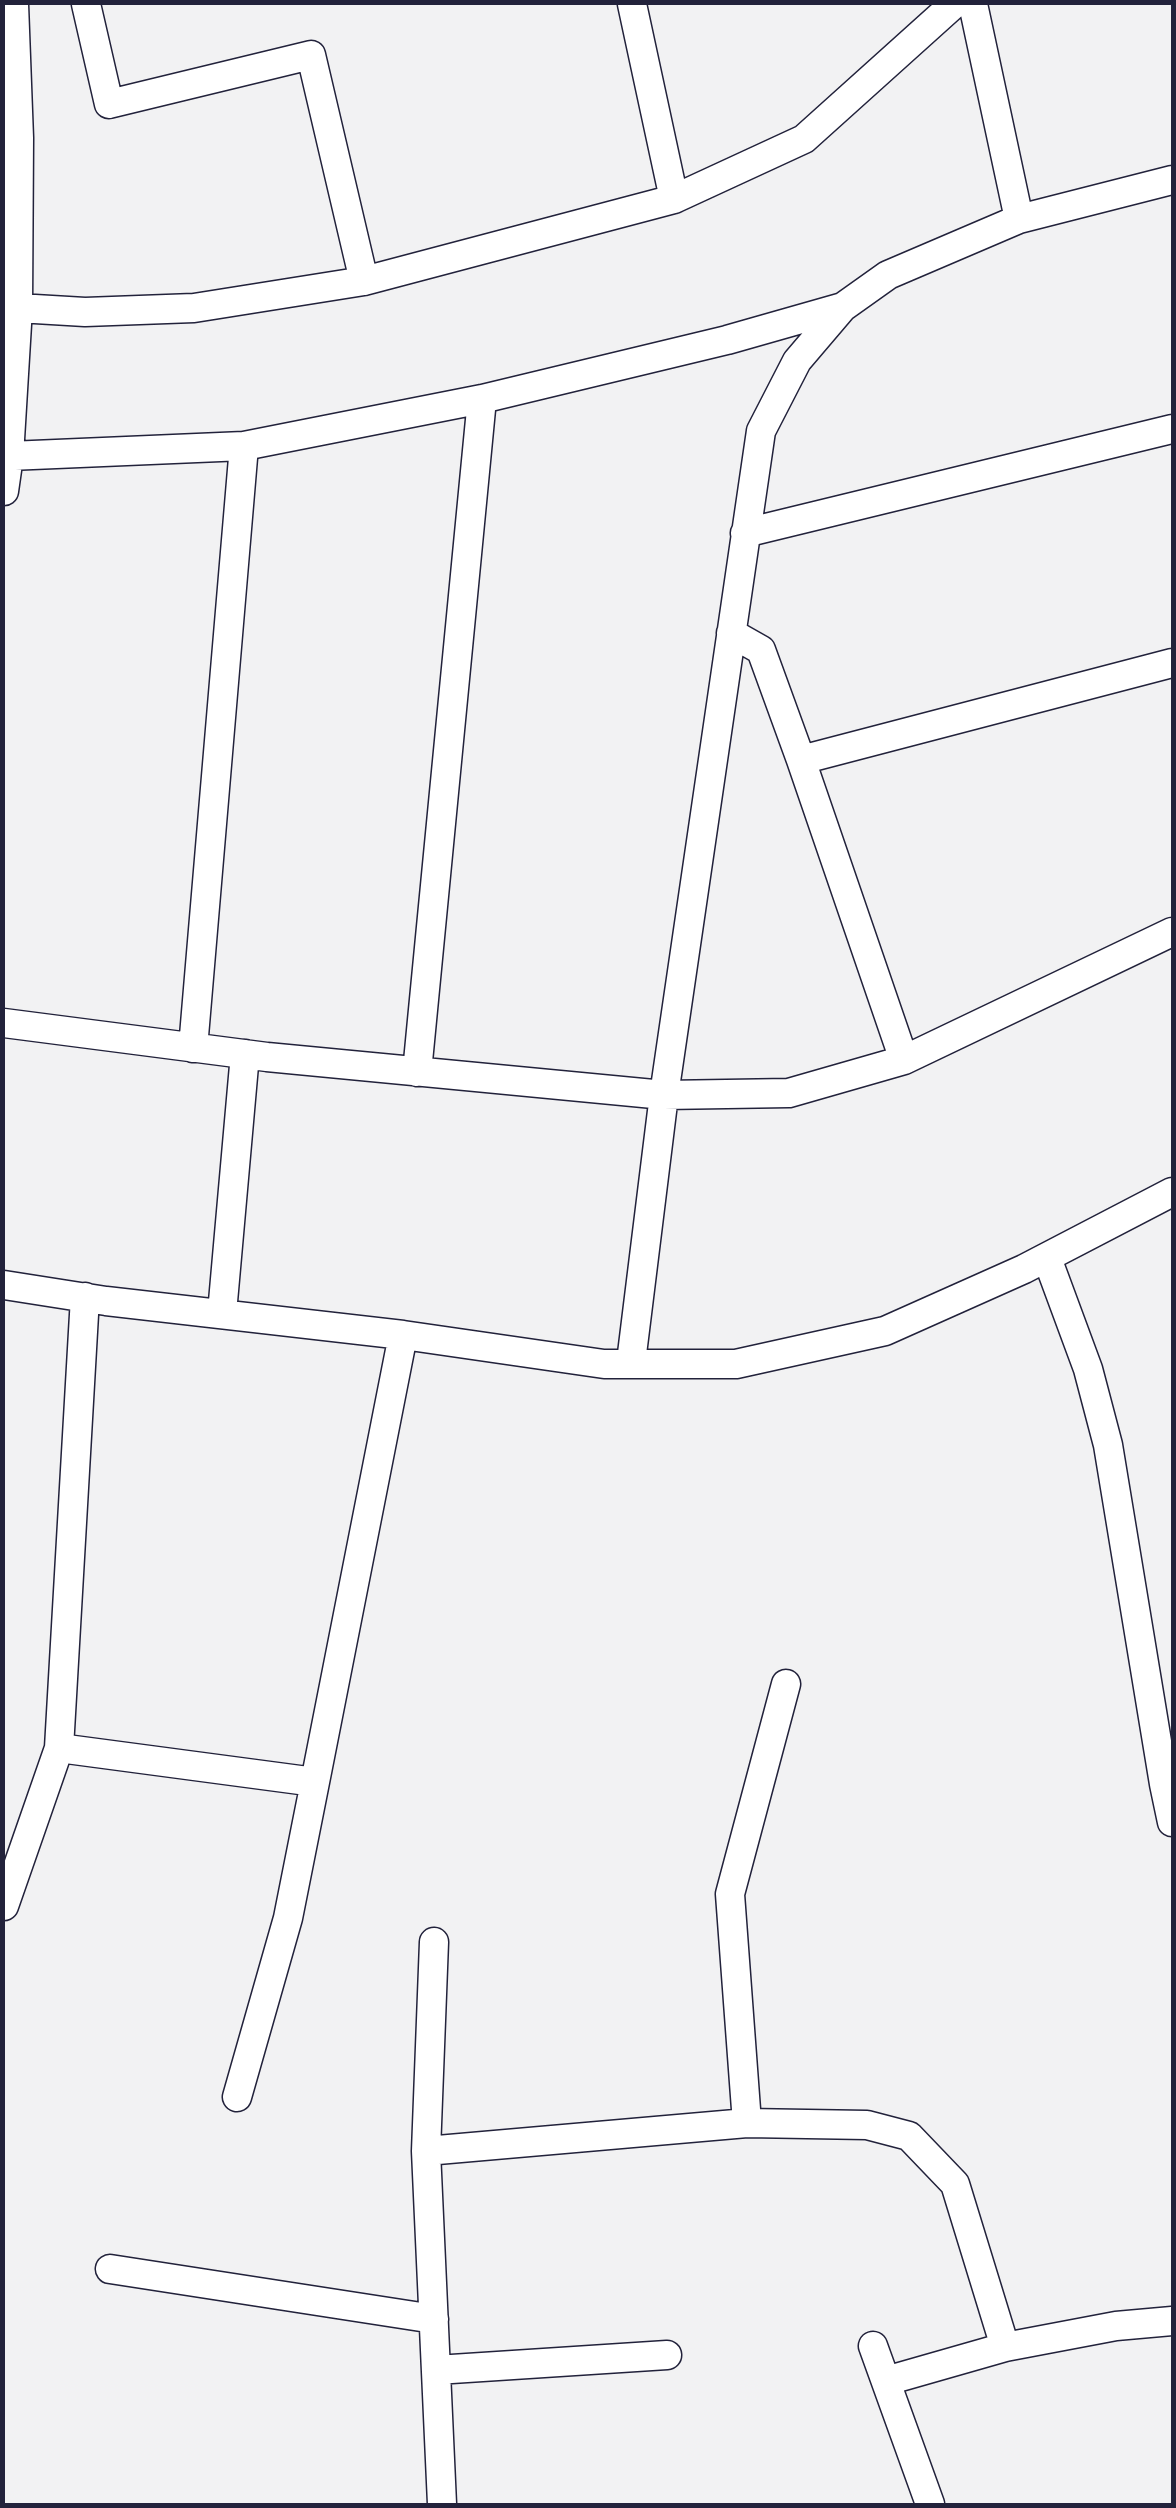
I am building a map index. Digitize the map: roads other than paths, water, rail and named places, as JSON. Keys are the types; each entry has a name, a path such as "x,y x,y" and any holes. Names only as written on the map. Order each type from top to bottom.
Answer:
{"street":[{"path":"4,490 9,456 18,308 19,138 14,4"},
{"path":"86,4 109,104 311,55 364,281"},
{"path":"632,4 674,199"},
{"path":"18,308 86,312 194,308 364,281 674,199 804,139 954,4"},
{"path":"973,4 1018,219"},
{"path":"631,1362 664,1095 745,533 762,431 797,361 843,307 888,275 1018,219 1172,180"},
{"path":"9,456 244,446 482,399 726,340 843,307"},
{"path":"417,1072 482,399"},
{"path":"745,533 1172,429"},
{"path":"193,1048 244,446"},
{"path":"731,633 761,650 801,760 904,1060"},
{"path":"801,760 1172,663"},
{"path":"4,1023 246,1054 664,1095 789,1093 904,1060 1172,932"},
{"path":"222,1313 246,1054"},
{"path":"4,1285 85,1297 403,1335 604,1364 631,1362 736,1364 885,1331 1047,1258 1172,1192"},
{"path":"1047,1258 1088,1369 1108,1445 1168,1782 1172,1822"},
{"path":"4,1906 59,1748 85,1297"},
{"path":"237,2098 288,1918 403,1335"},
{"path":"747,2123 730,1894 786,1684"},
{"path":"59,1748 315,1782"},
{"path":"434,1942 426,2151 442,2504"},
{"path":"426,2151 747,2123 867,2125 909,2136 955,2184 1005,2347"},
{"path":"110,2269 434,2320"},
{"path":"886,2381 1005,2347 1116,2326 1172,2321"},
{"path":"873,2346 930,2504"},
{"path":"436,2370 668,2355"}]}
